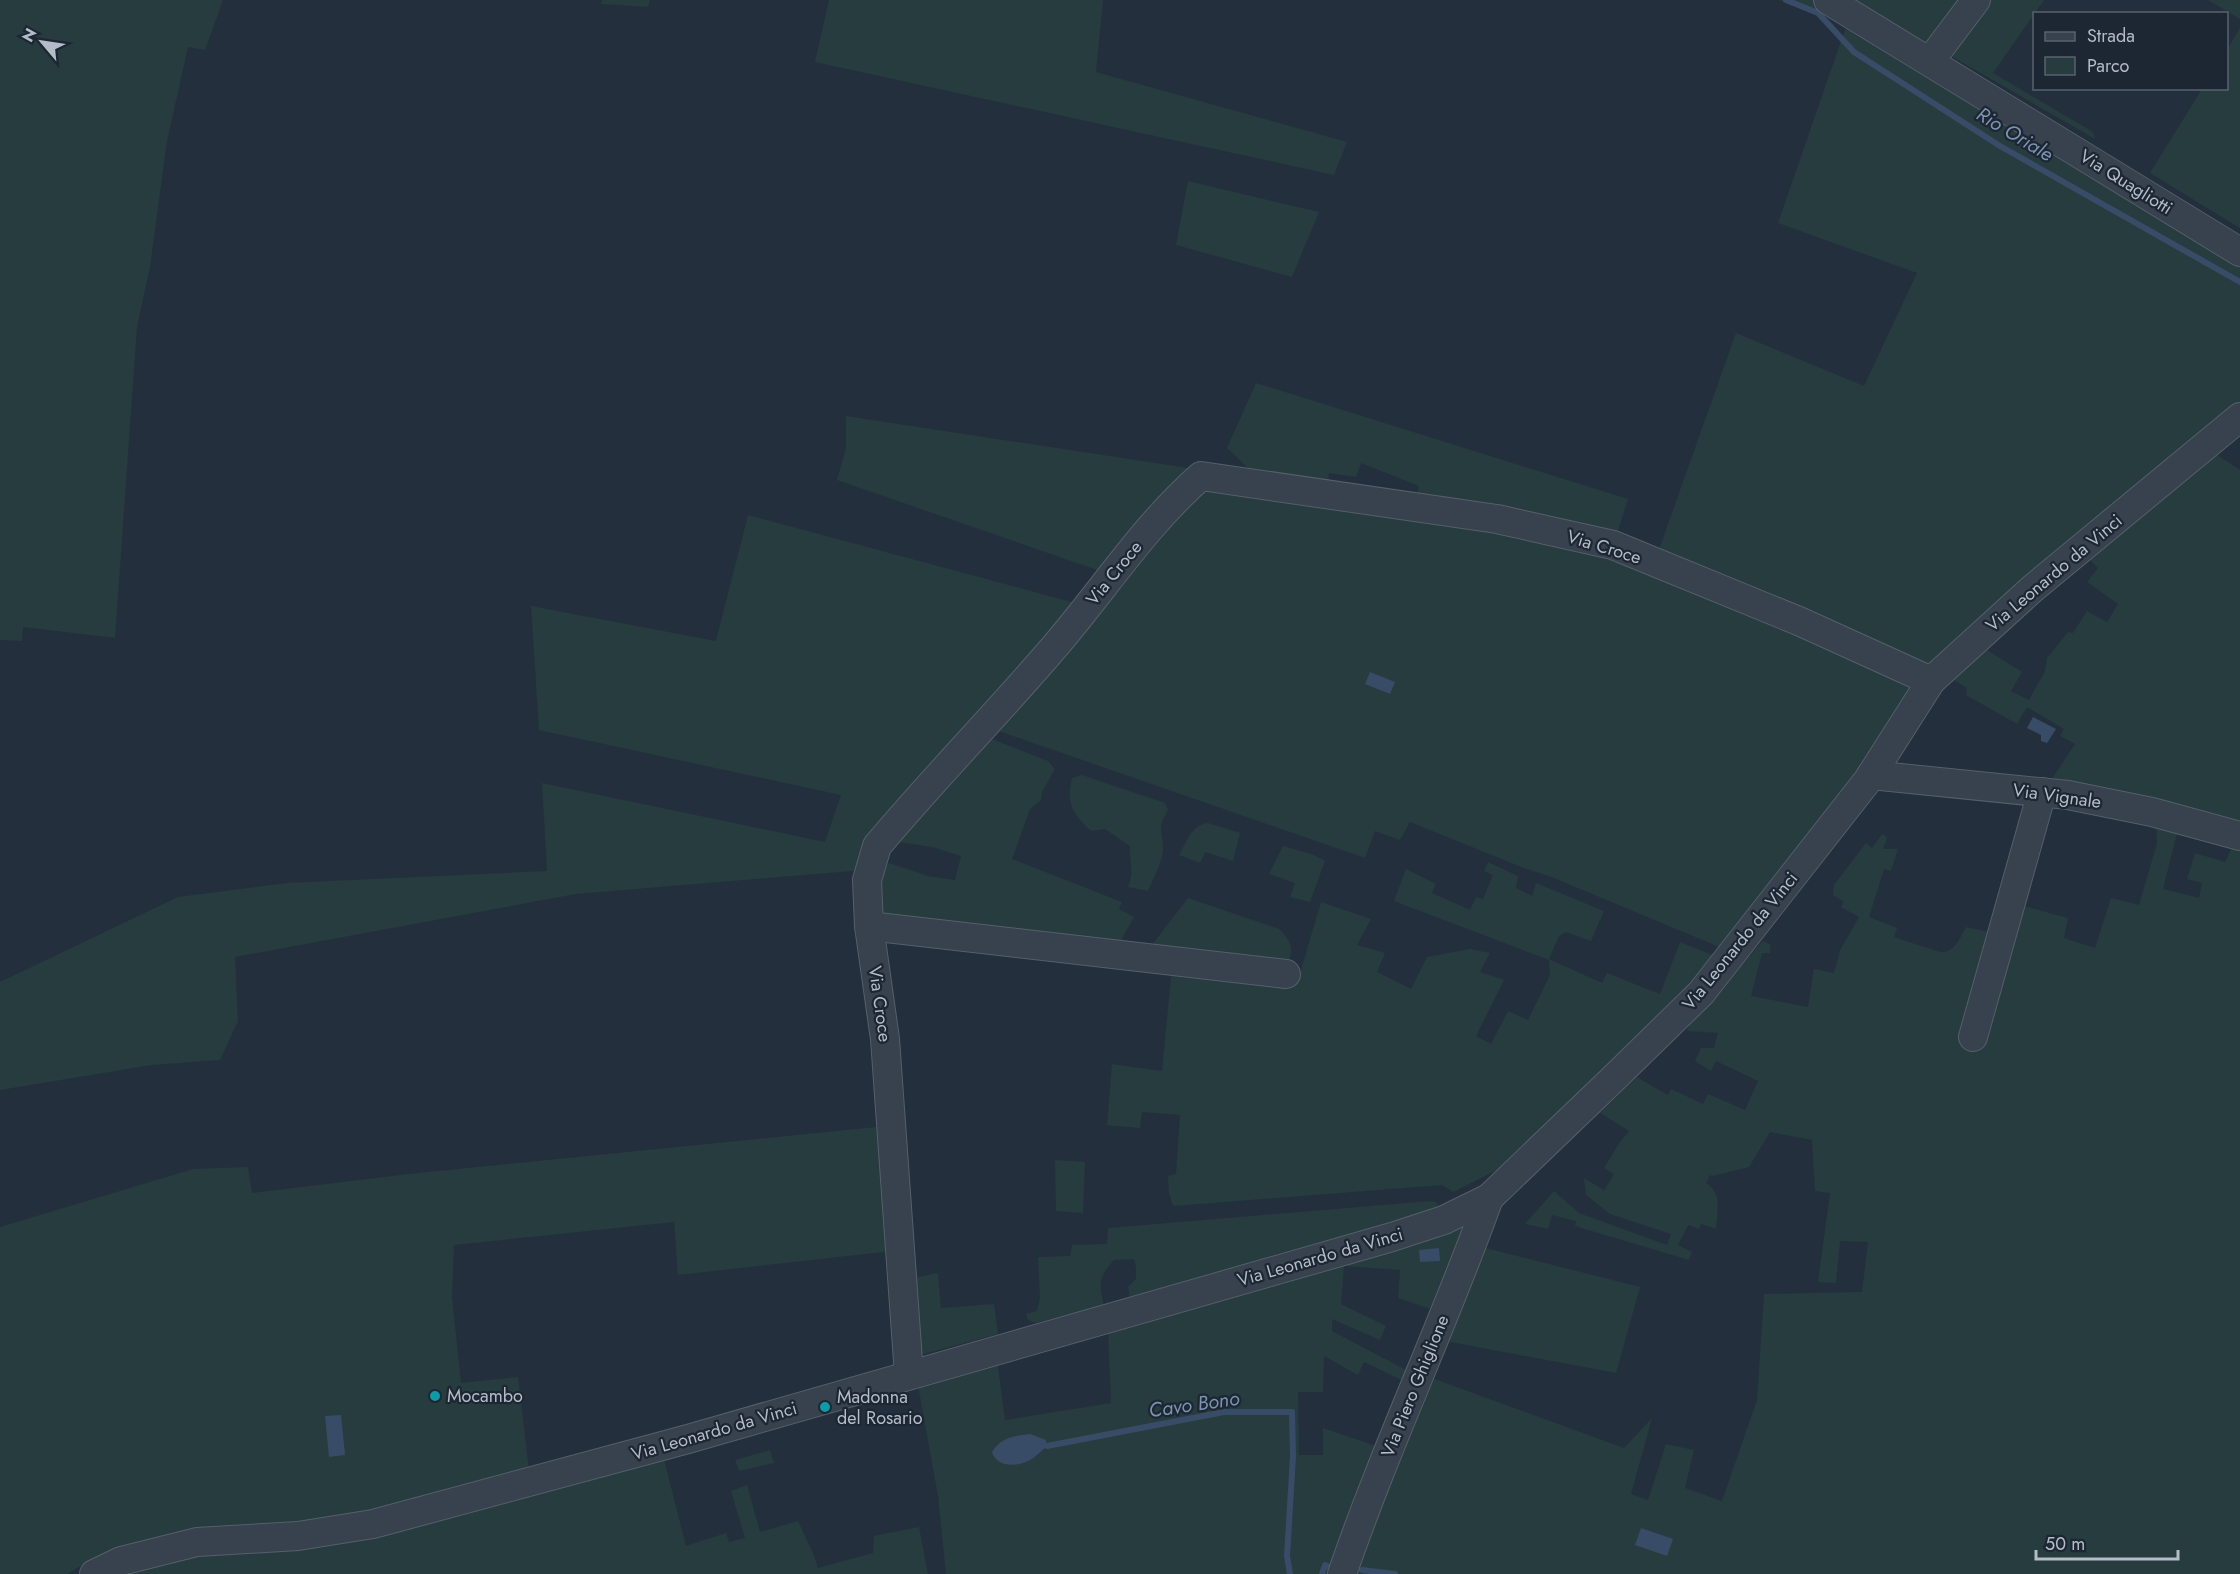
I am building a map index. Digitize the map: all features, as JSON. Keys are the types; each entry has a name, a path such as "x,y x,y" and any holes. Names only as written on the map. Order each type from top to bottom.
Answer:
{"street":[{"name":"Via Quagliotti","path":"1828,0 2240,252"},
{"path":"1930,61 1976,0"},
{"name":"Via Leonardo da Vinci","path":"94,1574 121,1561 197,1542 298,1536 373,1524 607,1461 1392,1237 1444,1220 1489,1198 1701,993 1872,775 1931,681 2032,589 2240,417"},
{"name":"Via Croce","path":"909,1375 885,1039 869,926 867,880 877,846 1056,645 1180,495 1201,476 1497,519 1613,545 1801,622 1931,681"},
{"name":"Via Vignale","path":"1872,775 2068,795 2152,812 2240,836"},
{"path":"1973,1037 2042,792"},
{"path":"869,926 1286,974"},
{"name":"Via Piero Ghiglione","path":"1342,1574 1364,1510 1466,1261 1489,1198"}],"green space":[{"path":"0,0 223,0 205,50 188,47 167,141 150,267 137,327 115,638 23,627 22,641 0,640"},
{"path":"602,0 650,0 648,7 601,4"},
{"path":"829,0 1103,0 1096,72 1347,142 1334,175 815,62"},
{"path":"1778,0 1813,0 1927,64 2240,260 2240,407 1926,672 1657,555 1736,333 1864,386 1917,273 1778,223 1848,21"},
{"path":"1846,0 1966,0 1929,50"},
{"path":"1985,0 2044,0 2036,12 2033,12 2033,16 1993,73 2093,132 2095,139 1944,52"},
{"path":"2208,0 2240,0 2240,19"},
{"path":"2240,28 2240,228 2150,173 2201,90 2228,90 2228,48"},
{"path":"1188,181 1319,212 1292,277 1176,245"},
{"path":"1256,383 1628,499 1615,540 1417,496 1419,486 1361,463 1356,477 1329,473 1327,490 1257,477 1227,448"},
{"path":"846,416 1201,470 1106,573 837,480 846,448"},
{"path":"2211,451 2240,470 2240,829 2047,786 2075,744 2060,736 2064,729 2027,707 2017,724 1966,695 1967,688 1952,679 1984,648 2022,672 2011,691 2029,700 2045,671 2047,658 2068,632 2073,633 2087,611 2107,622 2118,604 2087,582 2098,568 2086,556"},
{"path":"1206,488 1553,534 1922,681 1865,770 1724,949 1549,876 1410,822 1400,840 1375,831 1365,858 987,727 1071,631"},
{"path":"748,515 1079,604 864,870 576,894 235,957 238,1021 220,1060 152,1065 0,1090 0,982 178,897 287,883 547,871 542,783 825,842 841,795 539,730 531,606 716,641"},
{"path":"987,737 1048,761 1055,769 1042,792 1041,800 1030,809 1012,859 1122,902 1119,909 1134,917 1122,939 1113,947 876,922 875,881 889,863 928,876 955,880 961,856 932,847 898,842"},
{"path":"1082,775 1165,803 1168,810 1161,825 1162,858 1148,891 1128,887 1131,871 1130,846 1105,829 1091,831 1075,813 1071,802 1070,787 1072,778"},
{"path":"2156,818 2179,826 2163,889 2199,898 2202,883 2187,879 2195,853 2225,862 2231,849 2240,844 2240,1574 1353,1574 1429,1377 1624,1448 1652,1418 1631,1494 1648,1500 1666,1444 1694,1450 1685,1488 1722,1501 1757,1400 1764,1294 1862,1292 1868,1242 1840,1241 1836,1283 1818,1282 1830,1193 1815,1191 1812,1140 1770,1132 1749,1167 1710,1175 1706,1183 1715,1192 1717,1198 1716,1229 1701,1224 1699,1229 1688,1225 1678,1245 1692,1252 1689,1260 1575,1226 1576,1221 1552,1215 1548,1229 1525,1224 1554,1191 1579,1213 1667,1245 1671,1234 1610,1214 1586,1195 1584,1178 1604,1190 1614,1174 1604,1168 1629,1131 1600,1113 1637,1077 1668,1095 1671,1089 1703,1104 1708,1094 1745,1110 1758,1081 1716,1061 1711,1071 1695,1061 1701,1048 1714,1048 1718,1033 1687,1031 1690,1023 1763,941 1771,945 1770,953 1762,953 1751,996 1808,1007 1814,969 1834,973 1840,950 1859,917 1841,907 1844,902 1833,895 1834,885 1866,843 1872,848 1882,834 1887,837 1883,849 1898,849 1891,871 1884,869 1869,917 1897,928 1894,937 1945,952 1953,948 1966,927 1997,934 2020,905 2068,918 2064,938 2095,948 2111,898 2139,905 2157,843"},
{"path":"1208,823 1240,833 1233,861 1205,852 1200,863 1179,855 1194,830"},
{"path":"1283,846 1314,855 1325,861 1310,902 1290,897 1295,883 1269,874"},
{"path":"1488,862 1518,876 1516,888 1532,896 1536,883 1604,911 1591,941 1566,932 1559,936 1549,959 1602,983 1607,973 1660,994 1680,942 1720,958 1503,1167 1453,1192 1442,1185 1173,1206 1169,1193 1168,1176 1176,1174 1180,1115 1142,1112 1140,1128 1107,1125 1112,1064 1162,1071 1172,966 1298,980 1321,902 1371,919 1357,945 1385,953 1377,972 1411,989 1427,957 1470,949 1490,953 1480,972 1504,980 1476,1036 1491,1044 1508,1011 1528,1020 1550,975 1549,960 1394,901 1406,869 1436,884 1432,893 1470,910 1476,897 1483,899 1493,875 1484,871"},
{"path":"1188,898 1279,929 1290,945 1291,954 1287,964 1157,952 1154,942"},
{"path":"886,1126 892,1251 678,1275 674,1222 454,1245 452,1297 461,1383 518,1377 529,1470 363,1513 87,1562 67,1574 0,1574 0,1227 193,1169 248,1167 252,1193 409,1174"},
{"path":"1055,1160 1085,1162 1083,1213 1056,1211"},
{"path":"1436,1202 1439,1206 1435,1211 1130,1298 1128,1287 1136,1279 1134,1259 1114,1260 1102,1277 1101,1292 1104,1306 1035,1323 1028,1320 1026,1314 1037,1311 1040,1298 1038,1257 1070,1256 1072,1245 1107,1244 1108,1228"},
{"path":"1463,1222 1470,1235 1436,1311 1398,1298 1400,1270 1344,1266 1341,1304 1386,1326 1380,1340 1332,1319 1332,1331 1408,1371 1406,1382 1364,1362 1358,1375 1324,1356 1323,1392 1298,1392 1299,1455 1323,1455 1323,1428 1382,1448 1338,1574 946,1574 938,1496 917,1380 997,1359 1005,1420 1111,1403 1108,1330"},
{"path":"1486,1248 1640,1287 1616,1373 1445,1341"},
{"path":"938,1273 941,1308 994,1304 998,1334 924,1354 913,1346 908,1279"},
{"path":"770,1450 774,1463 739,1471 735,1460"},
{"path":"663,1455 686,1546 726,1533 729,1542 745,1538 731,1491 747,1485 760,1532 798,1521 818,1568 873,1553 874,1536 919,1527 928,1574 130,1574 179,1557"}],"water":[{"path":"1370,672 1395,682 1390,694 1365,684"},
{"path":"2033,717 2056,729 2047,743 2041,741 2041,735 2027,728"},
{"path":"1439,1248 1440,1261 1420,1262 1419,1250"},
{"path":"341,1415 345,1455 329,1457 325,1416"},
{"path":"1030,1434 1046,1440 1047,1446 1031,1460 1018,1464 1007,1464 994,1457 992,1452 999,1443 1013,1437"},
{"path":"1641,1528 1673,1539 1667,1556 1635,1545"}],"waterway":[{"name":"Rio Oriale","path":"1786,0 1818,13 1854,52 2000,146 2240,282"},
{"name":"Cavo Bono","path":"1047,1446 1224,1412 1292,1412 1293,1456 1287,1556 1290,1574"},
{"path":"1322,1574 1325,1565 1327,1566"},
{"path":"1362,1570 1395,1574"}],"place":[{"name":"Mocambo","path":"435,1396"},
{"name":"Madonna del Rosario","path":"825,1407"}]}
